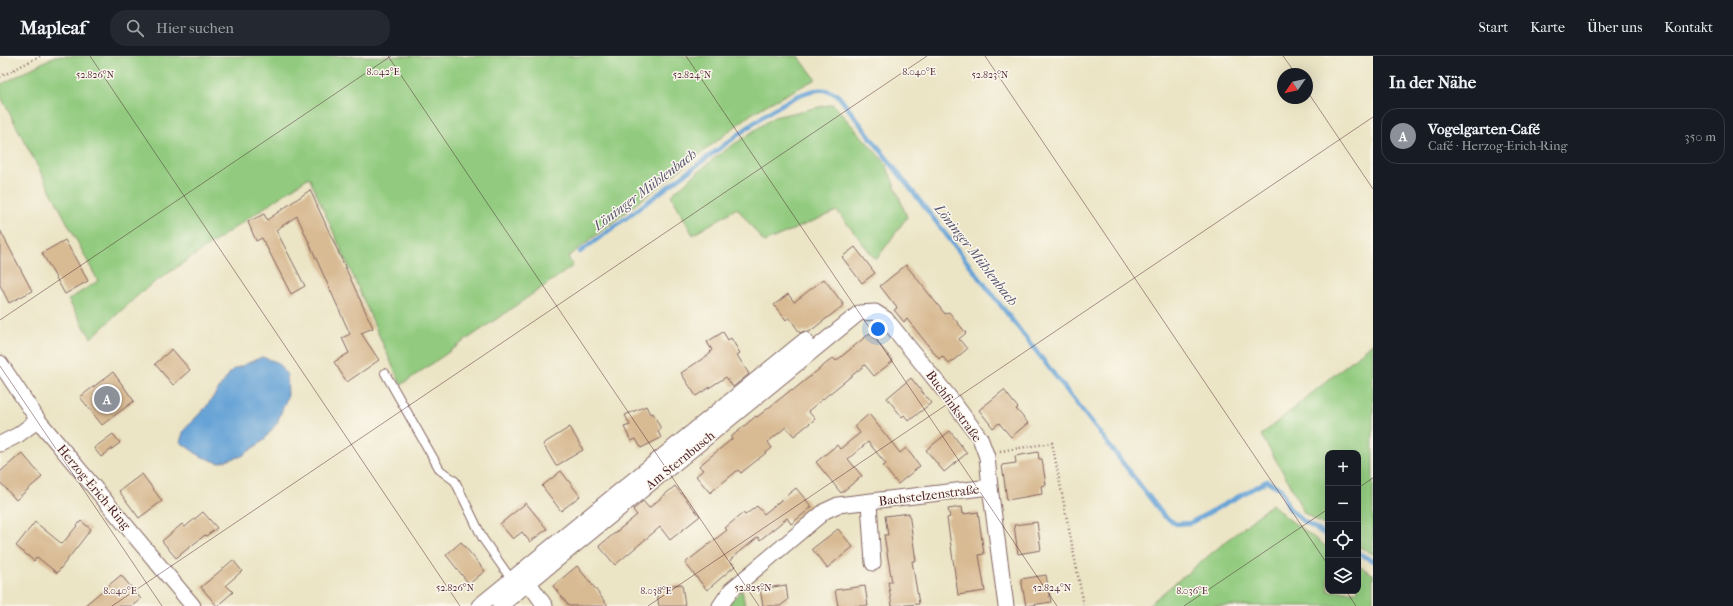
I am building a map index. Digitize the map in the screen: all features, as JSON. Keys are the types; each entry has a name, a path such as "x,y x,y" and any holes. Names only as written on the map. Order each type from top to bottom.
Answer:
{"street":[{"name":"Buchfinkstraße","path":"859,313 875,312 886,319 954,403 980,438 986,453 1006,606"},
{"name":"Am Sternbusch","path":"479,606 512,579 859,313"},
{"name":"Am Sternbusch","path":"500,606 805,340"},
{"name":"Herzog-Erich-Ring","path":"0,363 38,420 193,606"},
{"path":"0,444 18,435 38,420"},
{"name":"Bachstelzenstraße","path":"720,606 731,590 825,511 838,505 990,487"},
{"name":"Bachstelzenstraße","path":"869,502 873,563"},
{"path":"528,583 545,606"}],"lane":[{"path":"385,373 440,470 455,480 483,539 512,579"}],"path":[{"path":"0,77 40,56"},
{"path":"986,453 1052,443 1084,606"}],"green space":[{"path":"55,56 798,56 816,79 750,115 568,257 573,266 401,385 309,177 145,289 91,338 68,300 98,281 0,95 0,85"},
{"path":"833,104 886,164 907,217 876,260 837,211 764,242 737,208 693,235 671,195 717,156 774,117"},
{"path":"1373,343 1373,554 1361,548 1361,450 1325,450 1325,526 1304,513 1290,484 1261,435"},
{"path":"1272,504 1286,517 1325,546 1325,594 1361,594 1361,568 1373,574 1373,606 1147,606"},
{"path":"742,590 745,606 728,606 728,604"}],"water":[{"path":"262,357 277,362 287,375 288,395 277,423 263,441 242,456 219,463 200,456 180,442 184,430 206,407 232,370"}],"building":[{"path":"310,190 373,328 361,333 379,360 347,382 334,362 349,353 342,338 350,334 297,216 276,230 305,286 291,294 262,238 256,241 248,222 264,214 267,220"},
{"path":"0,230 32,291 9,303 0,285"},
{"path":"65,240 88,281 65,294 42,253"},
{"path":"855,247 875,273 862,283 842,257"},
{"path":"906,265 945,314 949,312 966,333 959,339 967,349 949,364 942,356 939,359 907,319 904,322 894,310 897,308 880,286"},
{"path":"824,279 844,305 809,332 804,331 800,333 789,317 786,320 774,305 788,294 794,302"},
{"path":"723,332 728,340 731,338 740,353 737,355 749,374 733,387 726,377 696,396 681,373 711,353 710,352 712,350 707,342"},
{"path":"870,333 893,361 874,376 865,365 808,411 815,419 794,436 786,427 768,442 772,448 741,473 738,470 710,493 696,476 703,470 699,466 732,439 731,437 756,416 757,417 791,390 792,391 833,358 836,361"},
{"path":"172,349 190,370 173,385 155,364"},
{"path":"113,372 134,401 102,425 80,397"},
{"path":"911,378 931,403 909,421 904,415 902,417 887,398"},
{"path":"1004,390 1018,408 1016,409 1028,423 1011,437 999,423 993,428 979,410"},
{"path":"646,406 650,414 653,413 661,429 658,431 661,438 641,448 636,439 631,441 624,427 630,425 625,415"},
{"path":"869,414 900,453 906,448 920,466 898,484 883,466 886,464 868,442 848,459 862,476 841,493 816,462 837,445 840,449 860,433 855,426"},
{"path":"570,427 583,450 556,466 543,444"},
{"path":"950,431 967,453 944,472 926,450"},
{"path":"113,434 120,443 101,457 94,448"},
{"path":"1038,452 1039,459 1042,459 1046,485 1041,486 1042,494 1007,500 1002,465 1016,463 1015,456"},
{"path":"22,453 42,477 16,500 0,482 0,472"},
{"path":"561,471 580,496 561,511 542,486"},
{"path":"142,474 162,501 139,518 119,491"},
{"path":"675,486 700,516 670,540 660,527 615,565 599,546 637,515 633,510 643,501 649,508"},
{"path":"796,488 812,507 791,524 787,518 760,540 758,537 730,560 735,566 707,590 685,563 727,530 725,528 743,513 745,515 757,506 764,514"},
{"path":"526,503 547,529 530,542 522,532 513,539 500,524"},
{"path":"962,507 963,514 978,512 984,554 979,555 985,591 958,595 947,518 950,517 948,509"},
{"path":"203,512 217,528 206,536 205,535 176,558 162,541 182,524 185,527"},
{"path":"909,513 916,561 912,561 919,604 892,606 888,582 892,582 884,535 888,535 885,516"},
{"path":"81,521 91,529 57,573 37,557 34,561 16,546 35,522 62,544"},
{"path":"1037,522 1041,550 1018,554 1014,525"},
{"path":"838,529 853,547 827,568 812,549"},
{"path":"461,542 485,571 469,584 446,555"},
{"path":"233,560 242,571 226,585 233,592 217,606 201,587"},
{"path":"577,566 608,606 569,606 553,586"},
{"path":"121,575 141,599 132,606 84,606"},
{"path":"1046,575 1051,602 1026,606 1021,579"},
{"path":"682,584 685,606 659,606 656,587"},
{"path":"786,585 788,600 780,606 763,606 760,589"},
{"path":"865,586 868,606 838,606 835,590"}],"waterway":[{"name":"Löninger Mühlenbach","path":"580,252 766,114 794,98 810,91 825,90 837,94 1164,516 1176,524 1190,523 1267,481 1281,489 1289,508 1303,521 1325,534"},
{"name":"Löninger Mühlenbach","path":"1361,555 1373,561"}],"place":[{"name":"Vogelgarten-Café","path":"107,399"}]}
